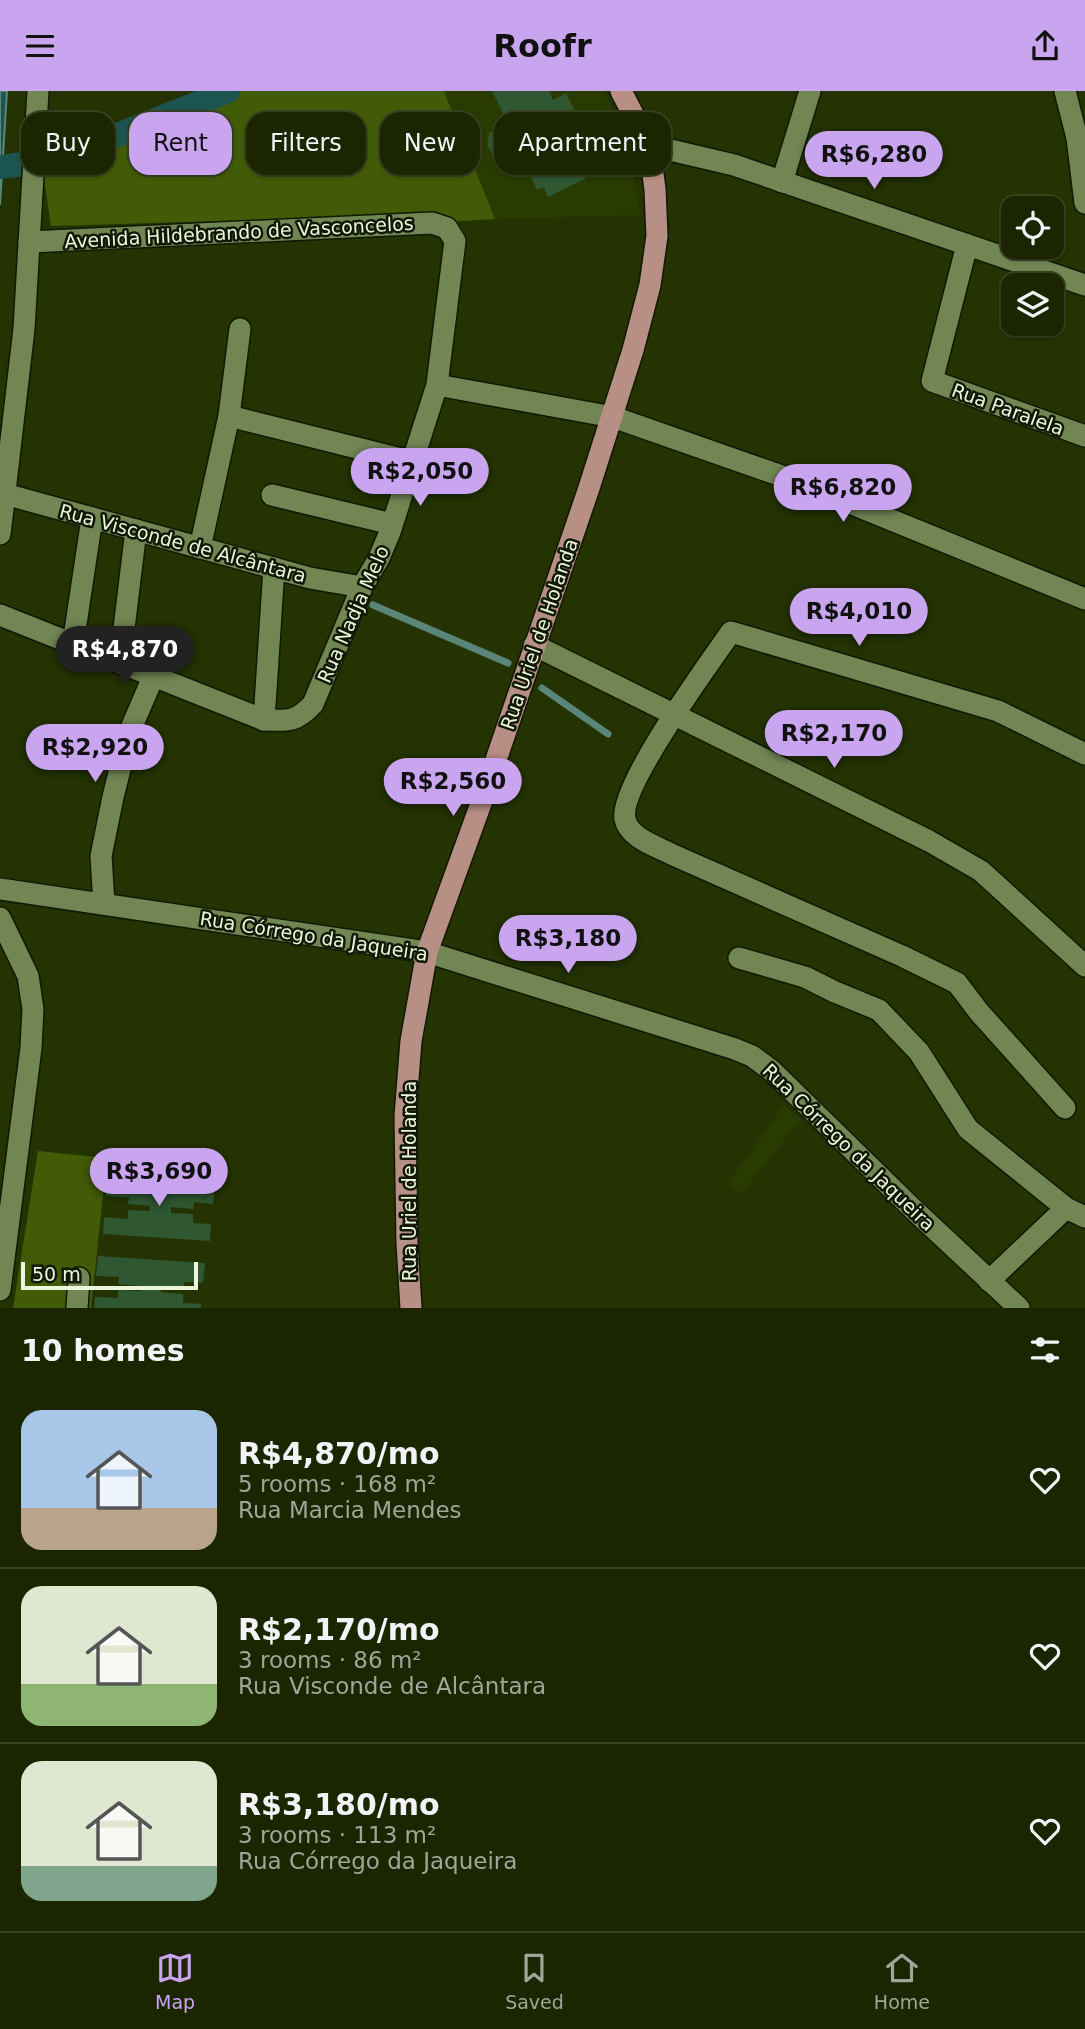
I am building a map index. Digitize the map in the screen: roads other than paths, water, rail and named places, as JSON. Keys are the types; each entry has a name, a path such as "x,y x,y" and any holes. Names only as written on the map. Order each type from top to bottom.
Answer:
{"main road":[{"name":"Rua Uriel de Holanda","path":"621,91 632,112"},
{"name":"Rua Uriel de Holanda","path":"411,1308 405,1116 411,1041 427,952 483,798 612,417 650,285 657,236 653,175"}],"street":[{"path":"0,534 24,329 38,91"},
{"path":"782,182 810,91"},
{"path":"1065,91 1077,138 1085,203"},
{"path":"671,150 734,166 1085,285"},
{"name":"Avenida Hildebrando de Vasconcelos","path":"29,241 432,223 447,228"},
{"name":"Rua Nadja Melo","path":"264,720 300,717 313,704 362,587 379,558 392,524 437,385 455,241 447,228"},
{"name":"Rua Paralela","path":"967,245 932,381 1085,436"},
{"path":"200,548 229,416 240,329"},
{"path":"437,385 612,417 796,481 1085,599"},
{"path":"229,416 412,462"},
{"name":"Rua Visconde de Alcântara","path":"5,494 310,578 362,587"},
{"path":"272,495 392,524"},
{"path":"73,644 92,518"},
{"path":"120,661 136,530"},
{"path":"0,615 264,720 274,568"},
{"path":"1065,1108 979,1012 957,983 639,838 625,820 625,800 673,714 732,632 998,711 1085,754"},
{"path":"534,645 929,841 981,871 1085,966"},
{"path":"104,904 101,856 113,797 129,733 154,675"},
{"name":"Rua Córrego da Jaqueira","path":"0,889 427,952 735,1049 752,1056 771,1070 1018,1308"},
{"path":"0,918 28,976 33,1009 31,1048 0,1290"},
{"path":"739,958 805,977 879,1010 919,1052 968,1129 1075,1212 989,1281"},
{"path":"77,1308 79,1278"}],"water":[{"path":"0,91 7,91 0,205"}],"waterway":[{"path":"115,136 228,91"},
{"path":"0,167 21,164"},
{"path":"373,605 508,663"},
{"path":"542,688 608,734"}]}
